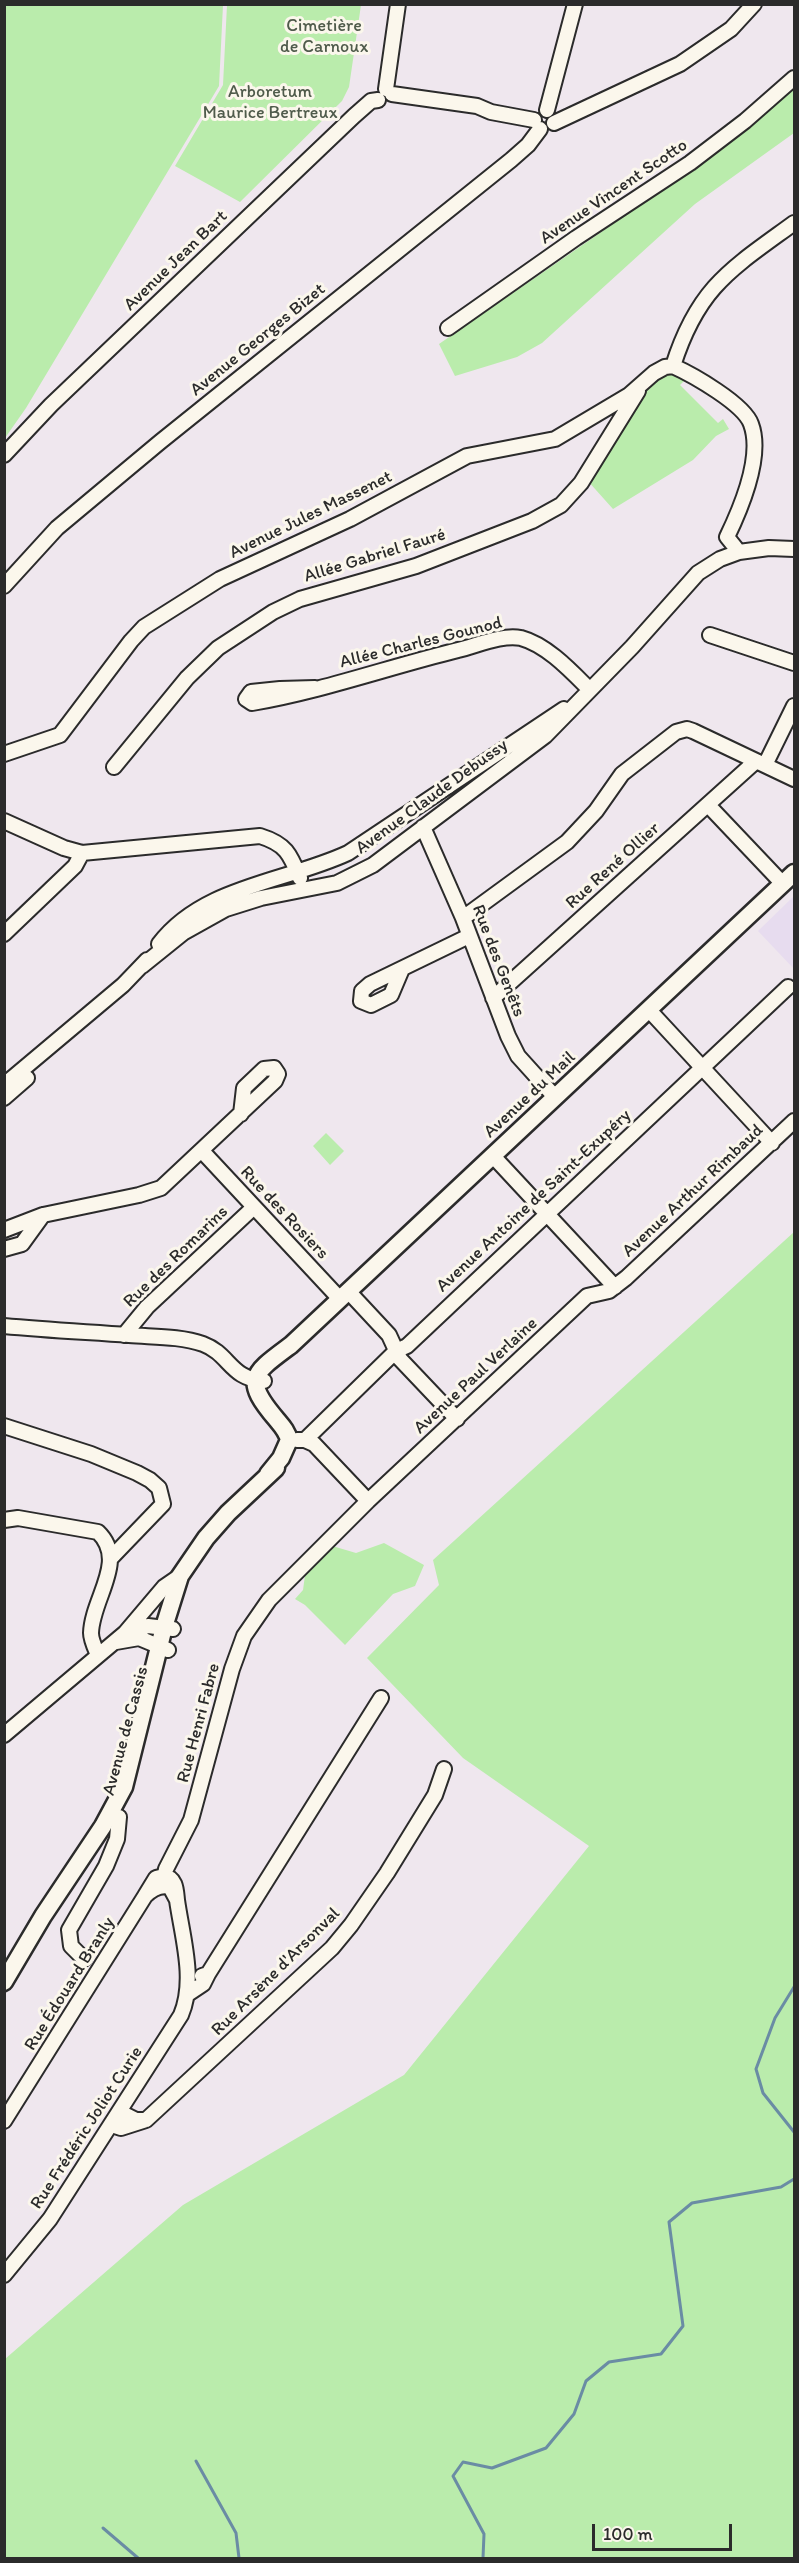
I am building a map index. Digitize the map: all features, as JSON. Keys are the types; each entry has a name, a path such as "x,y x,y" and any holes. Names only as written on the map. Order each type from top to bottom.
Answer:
{"main road":[{"name":"Avenue du Mail","path":"260,1381 261,1369 291,1345 789,878"},
{"path":"260,1381 256,1389 260,1401 297,1440"},
{"name":"Avenue de Cassis","path":"24,1952 51,1920 106,1840 120,1818 129,1797 168,1628 185,1570 220,1521 268,1474 290,1458 297,1440"},
{"name":"Avenue de Cassis","path":"4,1982 24,1952 43,1916 106,1840 124,1787 164,1649"}],"street":[{"path":"398,4 385,94 477,106 548,129 554,123 680,64 731,29 754,4"},
{"path":"547,110 575,4"},
{"name":"Avenue Vincent Scotto","path":"448,328 576,238 690,163 745,121 795,78"},
{"name":"Avenue Jean Bart","path":"4,455 59,398 354,116 371,101 385,94"},
{"path":"537,124 538,112 547,110"},
{"path":"547,110 554,117 554,123"},
{"name":"Avenue Georges Bizet","path":"4,586 57,528 511,160 528,145 537,124"},
{"path":"739,552 727,537 744,498 749,480 754,444 751,423 743,412 715,391 673,366 692,320 716,282 747,255 795,223"},
{"name":"Avenue Jules Massenet","path":"4,754 60,735 144,627 220,579 350,519 467,456 555,439 629,395 654,373 664,367 673,366"},
{"name":"Allée Gabriel Fauré","path":"114,767 187,678 218,648 273,612 300,598 416,566 532,520 561,505 581,483 641,385"},
{"name":"Avenue Claude Debussy","path":"4,1085 183,933 226,909 261,898 332,884 373,865 423,827 590,690 632,648 698,573 720,559 739,552 768,548 795,549"},
{"path":"710,635 795,663"},
{"name":"Allée Charles Gounod","path":"315,688 513,637 533,644 566,666 590,690"},
{"path":"760,763 795,706"},
{"path":"463,918 567,842 596,811 622,774 676,732 687,729 795,779"},
{"name":"Avenue Claude Debussy","path":"142,966 164,937 193,914 230,894 348,853 540,732"},
{"name":"Rue René Ollier","path":"493,998 713,800 760,763"},
{"path":"713,800 789,878"},
{"path":"4,822 81,854 260,836 277,841 287,850 305,888"},
{"name":"Rue des Genêts","path":"423,827 463,918 518,1056 555,1097"},
{"path":"332,884 348,853"},
{"path":"4,934 75,866 81,854"},
{"path":"402,969 469,936"},
{"name":"Avenue Claude Debussy","path":"4,1098 105,1011 115,1000 123,985"},
{"name":"Avenue Antoine de Saint-Exupéry","path":"297,1440 391,1351 407,1346 788,987"},
{"path":"649,1010 772,1143"},
{"path":"4,1230 43,1215 152,1192 161,1188 241,1113"},
{"name":"Avenue Arthur Rimbaud","path":"611,1283 795,1121"},
{"name":"Rue des Rosiers","path":"202,1151 254,1207 344,1295 389,1335 391,1351 457,1419"},
{"path":"493,1156 611,1283"},
{"name":"Rue des Romarins","path":"124,1335 147,1307 254,1207"},
{"path":"4,1249 22,1244 43,1215"},
{"name":"Avenue Paul Verlaine","path":"282,1587 368,1502 587,1296 611,1283"},
{"path":"4,1326 168,1338 202,1344 215,1351 242,1376 260,1381"},
{"path":"4,1426 91,1454 137,1473 159,1488 163,1504 112,1557 91,1632 98,1655"},
{"path":"297,1440 314,1444 368,1502"},
{"path":"4,1520 18,1518 98,1532 109,1544 112,1557"},
{"path":"4,1735 125,1634 164,1587 185,1570"},
{"name":"Rue Henri Fabre","path":"164,1881 191,1820 238,1648 254,1618 282,1587"},
{"path":"125,1634 148,1626 168,1628"},
{"path":"111,1644 139,1638 164,1649"},
{"name":"Rue Frédéric Joliot Curie","path":"188,1994 203,1984 381,1698"},
{"name":"Rue Arsène d'Arsonval","path":"111,2125 121,2128 146,2120 332,1948 351,1925 435,1795 444,1769"},
{"path":"100,1970 71,1946 69,1930 106,1840"},
{"name":"Rue Édouard Branly","path":"4,2121 156,1878 164,1881"},
{"path":"164,1881 171,1878 175,1884 188,1978 208,1974"},
{"name":"Rue Frédéric Joliot Curie","path":"4,2276 50,2219 181,2015 188,1994 188,1978"},
{"path":"120,2112 136,2120 146,2120"}],"shaded area":[{"path":"794,896 794,969 758,931"}],"green space":[{"path":"5,4 223,5 219,86 26,408 5,438"},
{"name":"Arboretum Maurice Bertreux","path":"227,5 361,5 349,87 342,101 240,202 175,166 223,85"},
{"path":"794,87 794,133 695,204 542,343 517,357 455,376 439,344 694,168"},
{"path":"668,375 677,375 685,380 680,385 718,423 723,419 729,429 716,436 693,460 613,509 587,480 612,437 634,406 646,392"},
{"path":"326,1133 344,1151 330,1165 313,1146"},
{"path":"794,1232 794,2558 5,2558 5,2359 183,2205 404,2075 589,1846 463,1758 367,1658 439,1585 433,1560"},
{"path":"384,1543 424,1565 415,1586 393,1594 345,1645 305,1605 295,1599 303,1590 306,1568 329,1545 356,1553"}],"waterway":[{"path":"794,1987 775,2018 756,2069 763,2093 794,2132"},
{"path":"483,2558 484,2534 453,2476 463,2462 492,2468 546,2448 574,2414 586,2381 609,2362 661,2354 683,2326 669,2222 692,2203 781,2187 794,2179"},
{"path":"196,2461 236,2533 239,2558"},
{"path":"103,2528 138,2558"}],"park label":[{"name":"Cimetière de Carnoux","path":"324,36"}]}
